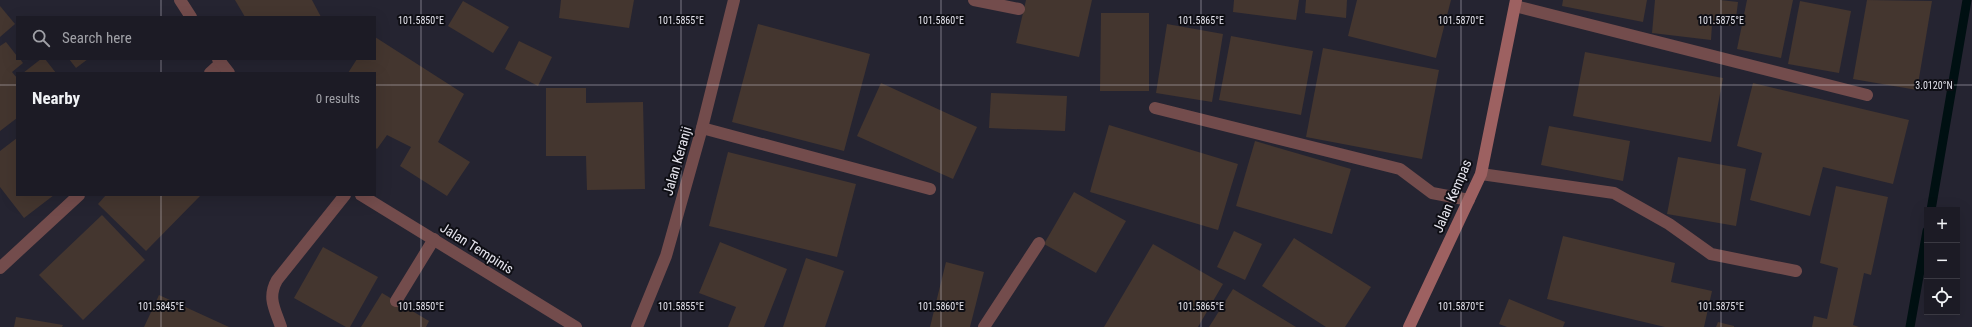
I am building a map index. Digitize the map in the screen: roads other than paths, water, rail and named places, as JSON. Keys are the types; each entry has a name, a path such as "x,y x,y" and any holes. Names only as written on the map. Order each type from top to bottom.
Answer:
{"street":[{"path":"180,0 190,16"},
{"name":"Jalan Keranji","path":"637,327 666,256 702,128 734,0"},
{"path":"974,0 1019,9"},
{"path":"1516,3 1867,95"},
{"name":"Jalan Kempas","path":"1409,327 1481,174 1516,3"},
{"path":"211,72 220,61 227,72"},
{"path":"1155,108 1400,169 1432,193 1469,200"},
{"path":"702,128 930,189"},
{"path":"1481,174 1614,193 1669,224 1711,254 1796,271"},
{"path":"0,268 78,196"},
{"path":"281,327 271,299 272,290 277,280 345,196"},
{"name":"Jalan Tempinis","path":"363,196 576,327"},
{"path":"396,301 434,239"},
{"path":"984,327 1039,243"}],"waterway":[{"path":"1932,207 1967,0"},
{"path":"1910,327 1925,243"}]}
